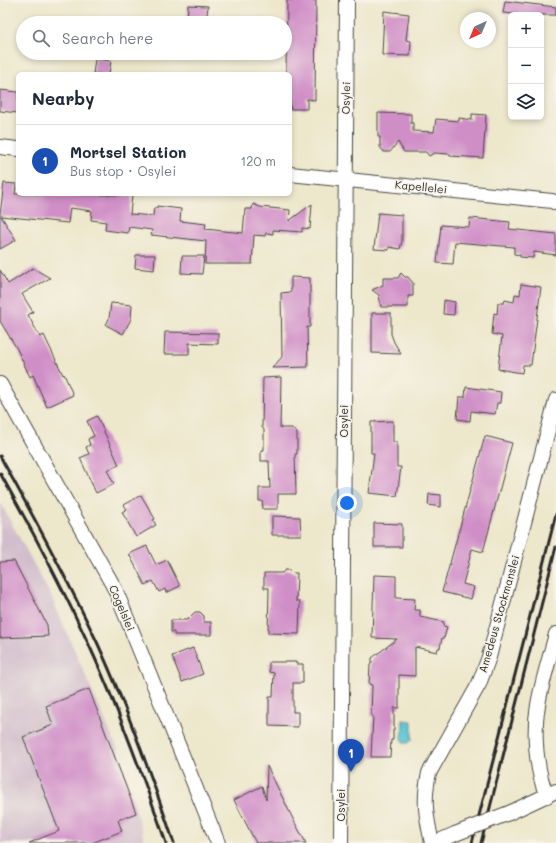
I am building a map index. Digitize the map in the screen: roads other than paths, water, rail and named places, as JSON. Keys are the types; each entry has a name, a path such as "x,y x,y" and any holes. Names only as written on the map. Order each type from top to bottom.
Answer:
{"street":[{"name":"Osylei","path":"341,843 347,0"},
{"path":"0,148 16,149"},
{"name":"Kapellelei","path":"292,174 555,202"},
{"name":"Cogelslei","path":"0,384 115,589 218,843"},
{"name":"Amedeus Stockmanslei","path":"432,843 425,807 429,773 479,684 489,657 556,400"},
{"path":"435,843 551,794 540,776 537,753 536,723 541,689 556,634"}],"water":[{"path":"403,720 412,721 412,740 408,743 404,743 402,740"}],"railway":[{"path":"0,456 50,548 97,642 138,741 174,843"},
{"path":"0,473 79,623 100,669 130,743 166,843"},
{"path":"472,843 556,514"},
{"path":"481,843 556,547"}],"place":[{"name":"Mortsel Station","path":"351,772"}]}
